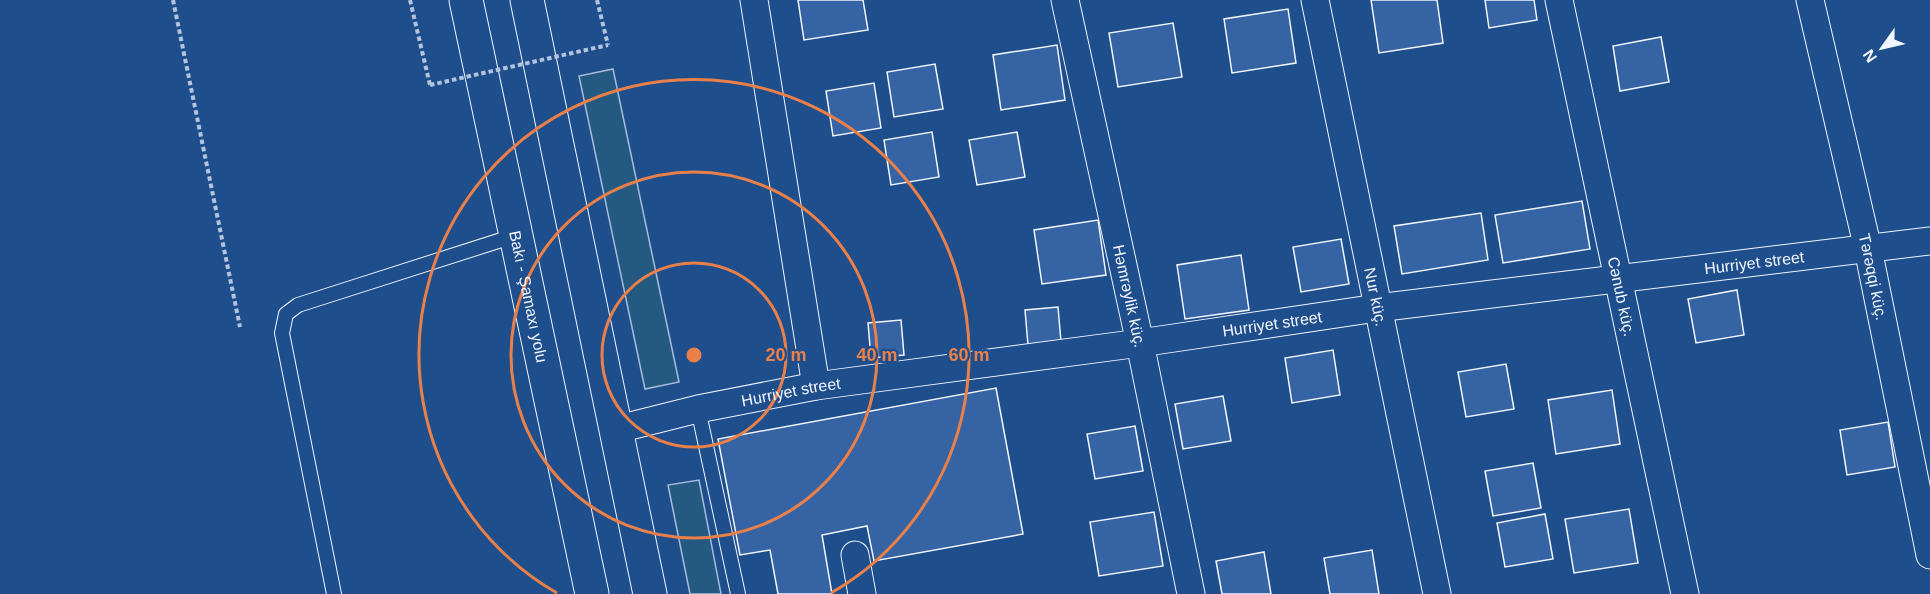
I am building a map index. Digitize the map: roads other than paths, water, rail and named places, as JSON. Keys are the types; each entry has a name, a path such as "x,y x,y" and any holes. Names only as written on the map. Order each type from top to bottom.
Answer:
{"highway":[{"name":"Bakı - Şamaxı yolu","path":"466,0 592,594"},
{"path":"528,0 618,429 650,594"}],"street":[{"path":"753,0 816,386"},
{"name":"Həmrəylik küç.","path":"1065,0 1140,343 1191,594"},
{"name":"Nur küç.","path":"1315,0 1437,594"},
{"name":"Cənub küç.","path":"1558,0 1685,594"},
{"name":"Tərəqqi küç.","path":"1810,0 1868,249 1930,555"},
{"name":"Hurriyet street","path":"618,429 698,409 816,386 1140,343 1377,308 1617,277 1930,241"},
{"path":"855,555 862,594"}],"lane":[{"path":"334,594 282,333 286,314 298,305 517,234"},
{"path":"698,409 738,594"}]}
